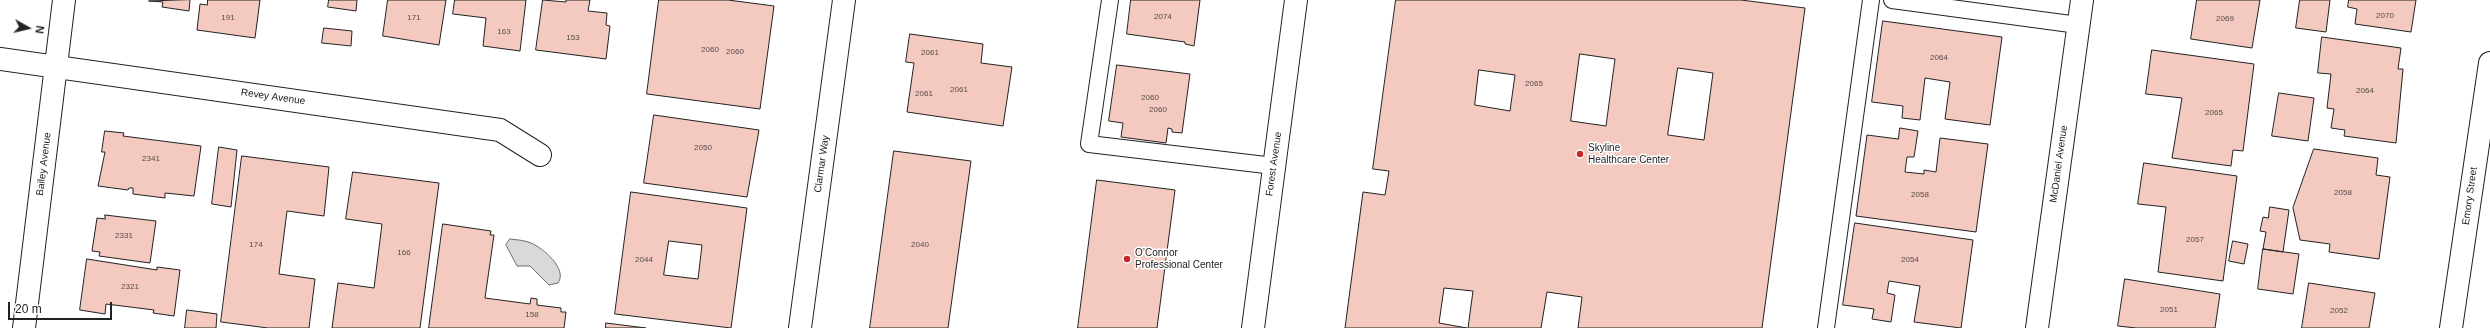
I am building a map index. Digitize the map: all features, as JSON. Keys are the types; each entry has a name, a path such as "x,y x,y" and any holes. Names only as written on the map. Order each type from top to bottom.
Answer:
{"street":[{"name":"Bailey Avenue","path":"24,328 64,0"},
{"name":"Clarmar Way","path":"800,328 844,0"},
{"name":"Forest Avenue","path":"1253,328 1296,0"},
{"name":"McDaniel Avenue","path":"2036,328 2082,0"},
{"name":"Revey Avenue","path":"0,59 500,130 540,154"},
{"name":"Emory Street","path":"2451,328 2490,63"}],"lane":[{"path":"1110,0 1090,144 1274,166"},
{"path":"1826,328 1871,0"},
{"path":"1892,0 2078,25"}],"shaded area":[{"path":"510,239 531,243 542,249 553,260 560,272 558,283 549,285 530,266 517,266 506,245"}],"building":[{"path":"190,0 189,11 162,7 163,2 149,1"},
{"path":"208,0 260,0 255,38 197,30 200,4 207,5"},
{"path":"329,0 357,0 356,11 328,7"},
{"path":"388,0 446,0 439,45 383,36"},
{"path":"455,0 526,0 520,51 483,46 486,18 453,14"},
{"path":"543,0 566,2 566,0 590,0 588,11 607,13 606,25 610,26 606,59 536,50"},
{"path":"659,0 728,0 774,6 760,109 647,94"},
{"path":"1131,0 1200,0 1194,46 1185,44 1185,42 1127,34"},
{"name":"Skyline Healthcare Center","path":"1396,0 1741,0 1805,8 1762,328 1578,328 1582,297 1547,292 1541,328 1468,328 1473,291 1444,288 1439,323 1467,328 1345,328 1363,192 1385,195 1389,171 1373,169","holes":["1580,54 1615,59 1606,126 1571,121","1678,68 1713,73 1704,140 1668,135","1479,70 1515,75 1510,111 1475,105"]},
{"path":"2197,0 2260,0 2252,48 2191,39"},
{"path":"2300,0 2330,0 2326,32 2296,28"},
{"path":"2349,0 2416,0 2411,32 2355,24 2357,9 2348,7"},
{"path":"1883,21 2002,37 1990,125 1945,119 1950,82 1925,78 1920,120 1902,118 1903,106 1872,102"},
{"path":"324,28 352,31 351,46 322,43"},
{"path":"910,34 983,44 981,63 1012,67 1003,126 907,112 914,63 906,62"},
{"path":"2322,37 2401,48 2398,69 2403,69 2396,143 2344,136 2345,130 2331,128 2334,109 2327,108 2331,74 2318,73"},
{"path":"2152,50 2254,64 2243,151 2233,150 2231,166 2172,158 2182,98 2146,94"},
{"path":"1117,65 1190,74 1182,133 1172,132 1172,129 1168,128 1166,143 1121,137 1123,123 1109,121"},
{"path":"2279,93 2314,98 2308,141 2272,136"},
{"path":"654,115 759,130 747,197 644,183"},
{"path":"1900,128 1918,131 1914,157 1907,157 1905,172 1924,174 1924,170 1936,172 1940,138 1988,144 1976,232 1856,216 1867,135 1898,139"},
{"path":"105,131 124,133 123,136 201,146 194,196 165,193 165,198 133,194 133,188 129,188 128,190 98,186 105,152 102,152"},
{"path":"219,147 237,150 231,207 212,204"},
{"path":"2314,149 2378,158 2376,175 2390,177 2379,259 2329,252 2330,244 2300,240 2293,208"},
{"path":"894,151 971,161 948,328 870,328"},
{"path":"242,156 329,167 324,216 287,211 279,274 315,279 309,328 268,328 221,322"},
{"path":"2144,163 2237,176 2223,281 2158,272 2166,207 2138,204"},
{"path":"353,172 439,183 420,328 332,328 338,283 374,288 382,224 346,219"},
{"name":"O’Connor Professional Center","path":"1097,180 1175,190 1157,328 1078,328"},
{"path":"631,192 747,208 731,328 615,314","holes":["669,241 702,245 698,279 664,275"]},
{"path":"2270,207 2289,210 2283,252 2263,249 2266,232 2260,231 2263,217 2268,218"},
{"path":"105,215 156,221 150,263 99,256 100,252 92,251 97,218 105,219"},
{"path":"1855,223 1973,240 1961,328 1914,322 1920,286 1889,281 1887,293 1895,295 1891,322 1872,319 1874,309 1843,305"},
{"path":"443,224 491,231 490,235 494,235 485,298 530,304 531,298 537,299 537,305 561,308 561,312 566,312 564,328 429,328"},
{"path":"2233,241 2248,244 2244,264 2229,261"},
{"path":"2263,249 2299,254 2293,294 2258,289"},
{"path":"87,259 157,270 157,267 180,270 174,316 153,313 154,310 106,304 105,314 80,310"},
{"path":"2125,279 2220,294 2215,328 2136,328 2118,326"},
{"path":"2309,283 2375,293 2369,328 2302,328"},
{"path":"187,310 217,314 216,328 185,328"},
{"path":"606,323 646,328 606,328"}],"place":[{"name":"Skyline Healthcare Center","path":"1580,154"},
{"name":"O’Connor Professional Center","path":"1127,259"}]}
